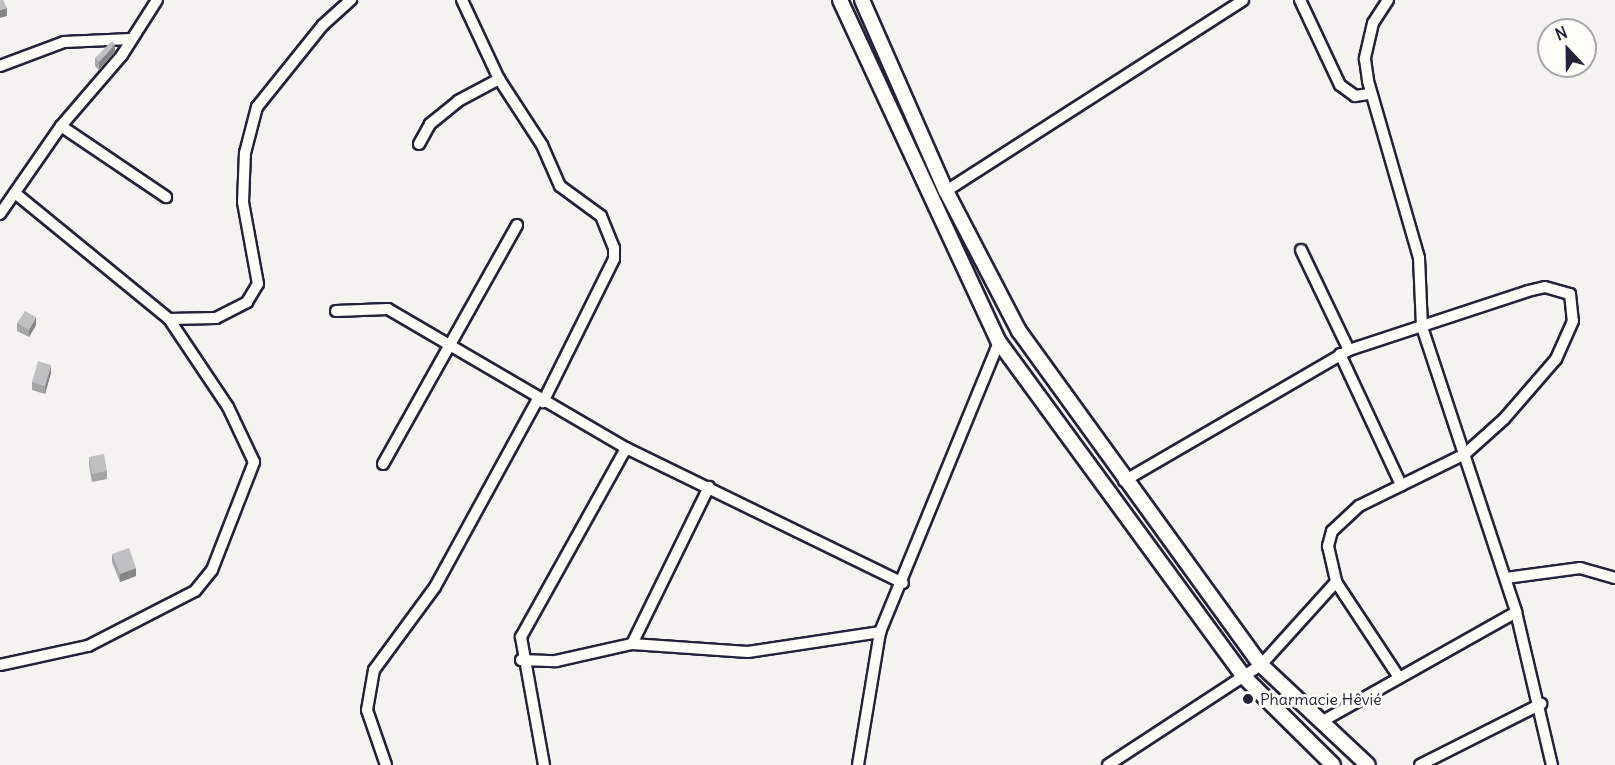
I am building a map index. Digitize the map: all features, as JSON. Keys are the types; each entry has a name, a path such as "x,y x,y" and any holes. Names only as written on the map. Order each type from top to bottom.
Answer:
{"street":[{"path":"0,214 61,126 130,39 157,0"},
{"path":"169,319 216,318 247,302 258,284 243,202 245,153 257,107 323,25 351,0"},
{"path":"386,765 367,710 374,670 435,587 541,401 614,259 614,248 602,216 560,186 542,145 499,80 462,0"},
{"path":"840,0 999,342 1244,677 1333,765"},
{"path":"946,191 1243,0"},
{"path":"1300,0 1340,85 1355,96 1370,94"},
{"path":"1388,0 1373,23 1365,59 1370,94 1419,258 1422,327 1506,578 1541,704 1552,765"},
{"path":"866,2 946,191 1019,331 1124,481 1261,665 1368,765"},
{"path":"0,66 64,42 130,39"},
{"path":"419,144 430,124 458,101 499,80"},
{"path":"61,126 166,197"},
{"path":"0,665 88,646 182,600 212,570 254,462 228,407 169,319 15,193"},
{"path":"384,465 453,345 517,225"},
{"path":"1301,250 1401,485"},
{"path":"1124,481 1345,352 1545,287 1562,290 1574,300 1573,321 1548,372 1465,454 1350,512 1332,531 1328,546 1336,582 1398,676"},
{"path":"336,311 388,309 453,345 541,401 626,448 903,583"},
{"path":"858,765 880,632 903,583 933,494 999,342"},
{"path":"544,765 521,660 521,637 626,448"},
{"path":"632,644 709,487"},
{"path":"1506,578 1580,568 1615,578"},
{"path":"1108,765 1261,665 1336,582"},
{"path":"1321,722 1398,676 1516,612"},
{"path":"521,660 555,661 632,644 748,652 880,632"},
{"path":"1420,765 1541,704"}],"building":[{"path":"0,0 3,0 7,8 0,10"},
{"path":"112,41 115,44 99,62 95,58"},
{"path":"25,311 36,317 29,330 17,323"},
{"path":"38,361 51,365 45,386 32,382"},
{"path":"104,454 107,471 92,474 89,457"},
{"path":"129,548 136,568 120,574 112,554"}],"place":[{"name":"Pharmacie Hêvié","path":"1248,699"}]}
